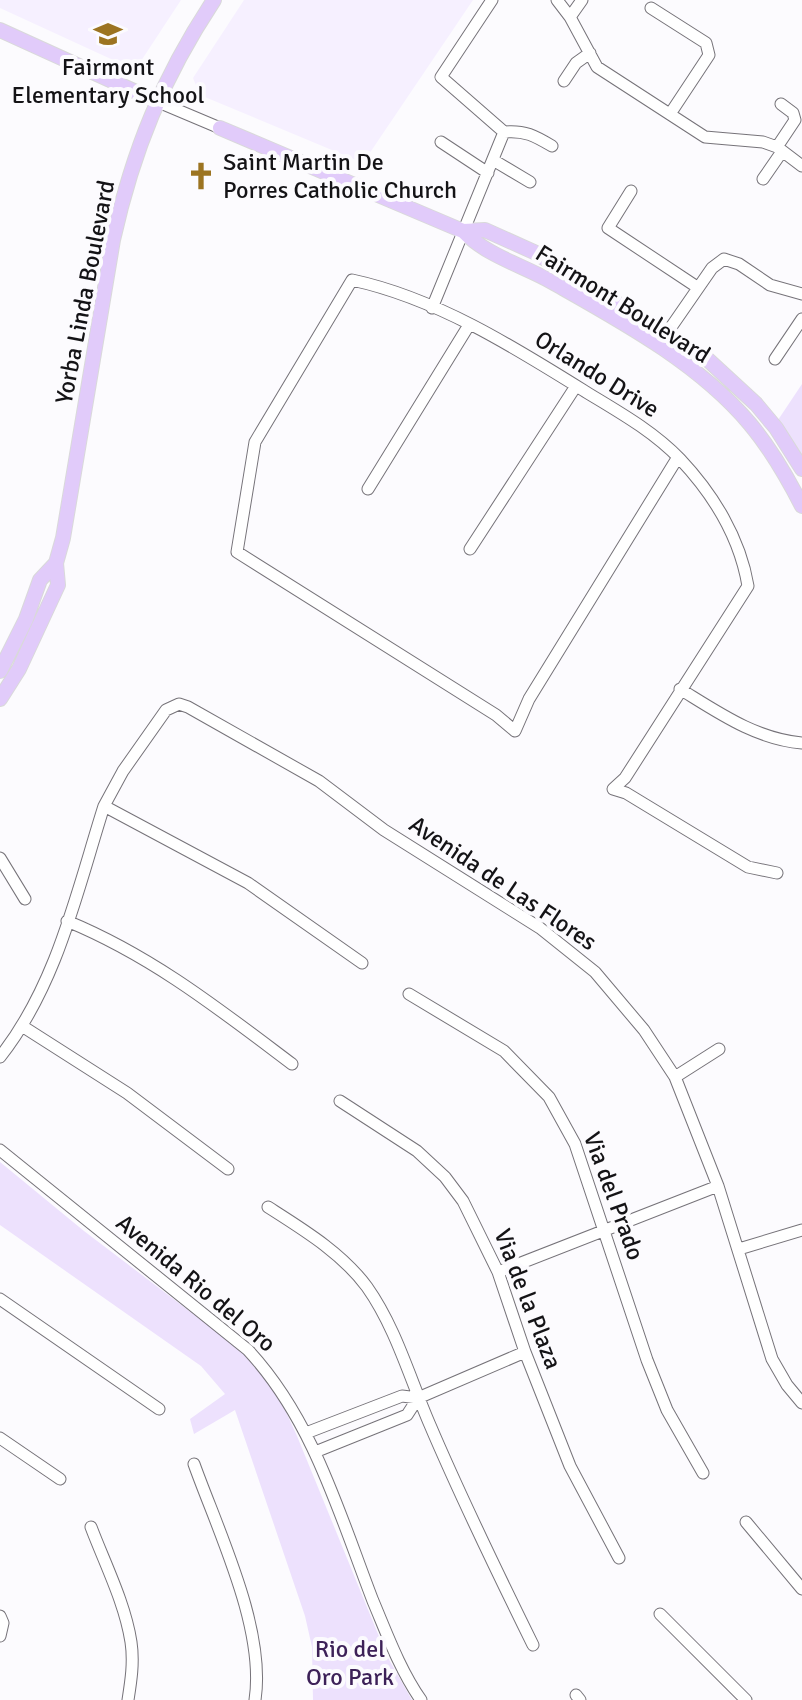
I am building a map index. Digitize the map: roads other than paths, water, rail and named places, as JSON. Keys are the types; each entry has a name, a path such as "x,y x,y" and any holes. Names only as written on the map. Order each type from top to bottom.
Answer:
{"main road":[{"name":"Yorba Linda Boulevard","path":"0,699 4,675 58,585 56,563 64,532 116,225 138,145 156,101 190,36 214,0"},
{"name":"Fairmont Boulevard","path":"0,30 156,101"},
{"name":"Fairmont Boulevard","path":"220,128 463,231 478,246 534,272 657,347 719,392 750,424 781,466 802,506"},
{"name":"Fairmont Boulevard","path":"463,231 485,230 534,252 706,358 734,382 776,428 802,469"},
{"path":"657,347 667,333"}],"street":[{"path":"492,0 441,77 504,132 520,130 552,146"},
{"path":"557,0 570,17 597,67 705,137 763,142 802,166"},
{"path":"570,17 582,0"},
{"path":"651,8 706,43 708,48 709,55 670,114"},
{"path":"564,81 576,63 590,53"},
{"name":"Fairmont Boulevard","path":"156,101 220,128"},
{"path":"763,179 795,120 793,113 781,104"},
{"path":"432,308 504,132"},
{"path":"441,142 488,173"},
{"path":"493,160 530,182"},
{"path":"631,191 608,228 697,287"},
{"path":"667,333 697,287 724,259 739,264 770,285 802,294"},
{"name":"Orlando Drive","path":"678,457 529,699 515,731 496,715 237,552 255,442 352,280 368,283 502,340 633,421 678,457 711,496 730,530 746,570 748,586 680,689"},
{"path":"775,359 802,319"},
{"path":"368,489 469,325"},
{"path":"470,549 576,386"},
{"path":"777,873 748,867 626,793 613,789 625,778 680,689 740,726 785,742 802,743"},
{"name":"Avenida de Las Flores","path":"104,806 123,771 159,718 166,710 179,704 202,713 319,781 384,830 540,928 595,972 644,1030 675,1077 718,1186 772,1359 802,1403"},
{"path":"2,1051 22,1026 46,981 104,806 248,883 362,963"},
{"path":"0,858 25,899"},
{"path":"67,921 137,954 177,979 292,1064"},
{"name":"Via del Prado","path":"409,994 504,1051 549,1097 575,1144 667,1410 703,1473"},
{"path":"22,1026 127,1093 228,1169"},
{"path":"675,1077 719,1049"},
{"name":"Via de la Plaza","path":"340,1101 417,1151 445,1177 463,1201 498,1272 525,1352 570,1466 619,1558"},
{"name":"Avenida Rio del Oro","path":"0,1150 248,1350 272,1376 291,1404 315,1452 390,1642 421,1700"},
{"path":"498,1272 718,1186"},
{"path":"268,1207 334,1253 366,1287 394,1335 473,1526 533,1645"},
{"path":"739,1249 802,1230"},
{"path":"0,1299 159,1409"},
{"path":"306,1433 402,1396 418,1398 525,1352"},
{"path":"315,1452 407,1415 418,1398"},
{"path":"0,1438 60,1479"},
{"path":"194,1464 246,1608 255,1653 255,1700"},
{"path":"746,1522 802,1589"},
{"path":"91,1527 125,1617 131,1642 133,1666 128,1700"},
{"path":"660,1614 746,1700"},
{"path":"0,1616 3,1623 0,1636"}],"place":[{"name":"Fairmont Elementary School","path":"108,34"},
{"name":"Saint Martin De Porres Catholic Church","path":"201,176"}],"park label":[{"name":"Rio del Oro Park","path":"350,1663"}]}
